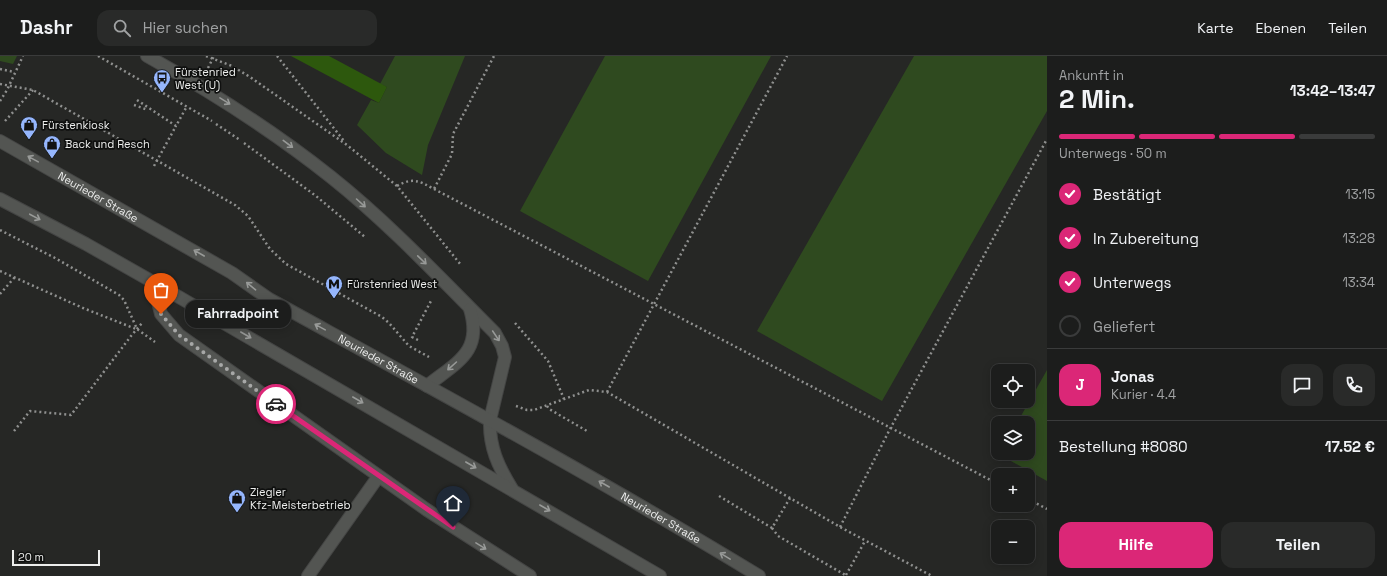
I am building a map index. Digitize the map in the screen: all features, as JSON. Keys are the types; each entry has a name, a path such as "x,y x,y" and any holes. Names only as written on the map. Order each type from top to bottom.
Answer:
{"main road":[{"path":"147,56 199,84 257,121 332,177 394,232 495,333 502,346 505,357 490,420 491,442 494,456 512,489"},
{"name":"Neurieder Straße","path":"0,140 232,273 269,299 490,420 667,520 759,576"},
{"path":"0,199 62,231 153,282 660,576"},
{"path":"153,282 159,308 166,321 179,335 378,477 530,576"},
{"path":"428,386 471,347 475,327 470,308"},
{"path":"308,576 378,477"}],"path":[{"path":"0,101 23,56"},
{"path":"98,56 211,121 243,142 316,196 367,239"},
{"path":"277,56 346,145"},
{"path":"434,189 452,154 453,134 494,56"},
{"path":"607,392 787,56"},
{"path":"0,69 14,72"},
{"path":"0,84 33,90 234,205 248,216 270,249 286,264 382,317 390,323 409,346 449,368"},
{"path":"0,127 33,90"},
{"path":"137,100 151,111 176,126"},
{"path":"134,105 151,111"},
{"path":"154,166 183,113"},
{"path":"840,527 890,428 1047,139"},
{"path":"397,186 408,180 420,182 991,480"},
{"path":"0,271 83,308 136,329"},
{"path":"0,294 15,277"},
{"path":"426,295 432,300"},
{"path":"14,431 30,411 71,415 136,329 159,308"},
{"path":"496,396 519,408 527,410 547,406 589,390 607,392 840,527 932,576"},
{"path":"547,406 549,409 587,431"},
{"path":"719,496 772,528 778,536 846,576 865,541"},
{"path":"772,528 790,498"},
{"path":"1035,503 1047,509"}],"shaded area":[{"path":"0,56 17,56 13,64 0,61"},
{"path":"291,56 329,56 387,87 379,103"},
{"path":"395,56 465,56 428,145 422,175 386,153 357,125 371,100 379,103 387,87 380,84"},
{"path":"605,56 771,56 648,281 520,211"},
{"path":"914,56 1047,56 1047,111 882,401 757,331"},
{"path":"1047,370 1047,481 1035,474 1035,468 1024,468 1009,460 1035,460 1035,416 1021,416 1025,408 1035,408 1035,391"}],"way so far":[{"path":"161,314 171,328 179,335 276,404"}],"place":[{"name":"Fürstenried West (U)","path":"162,93"},
{"name":"Fürstenkiosk","path":"29,140"},
{"name":"Back und Resch","path":"52,159"},
{"name":"Fürstenried West","path":"334,299"},
{"name":"Fahrradpoint","path":"161,314"},
{"name":"Ziegler Kfz-Meisterbetrieb","path":"237,513"}],"route":[{"path":"276,404 378,477 453,527"}]}
